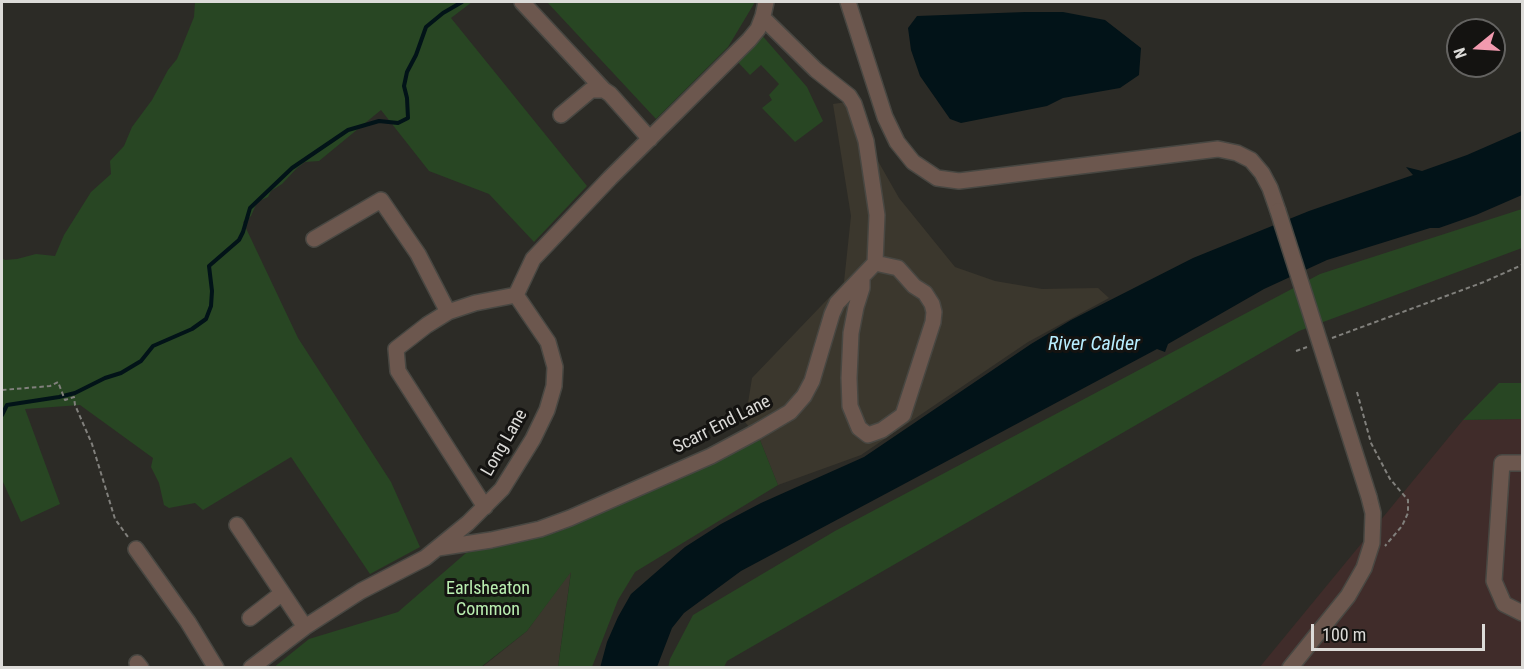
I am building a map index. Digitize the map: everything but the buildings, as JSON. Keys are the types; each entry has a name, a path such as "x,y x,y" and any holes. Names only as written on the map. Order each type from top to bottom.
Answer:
{"street":[{"path":"522,2 650,139"},
{"path":"485,507 398,371 396,349 448,312 475,303 516,295 533,259 610,178 749,40 763,18 766,2"},
{"path":"848,2 885,117 897,142 913,162 937,178 960,181 1218,149 1237,153 1251,160 1266,180 1278,211 1373,513 1372,543 1364,568 1348,596 1290,668"},
{"path":"763,18 816,70 849,96 858,118 868,155 877,215 875,263 898,268 914,286 925,293 932,304 933,322 903,415 882,430 868,435 855,421 850,406 849,387 852,333 862,278"},
{"path":"561,115 591,90 604,90"},
{"path":"314,239 381,200 418,254 448,312"},
{"name":"Scarr End Lane","path":"438,548 540,529 570,518 711,456 774,423 790,412 804,396 812,381 837,303 875,263"},
{"name":"Long Lane","path":"251,668 305,627 362,591 425,558 485,507 501,489 533,439 547,410 554,386 555,367 548,342 516,295"},
{"path":"1522,463 1502,463 1494,581 1504,604 1522,613"},
{"path":"237,525 305,627"},
{"path":"136,549 188,622 216,668"},
{"path":"250,618 283,596"}],"path":[{"path":"1328,339 1484,282 1522,265"},
{"path":"1296,351 1306,347"},
{"path":"2,390 50,386 58,382 65,400 74,398 92,444 115,519 136,549"},
{"path":"1357,392 1371,443 1390,479 1408,500 1408,513 1402,526 1380,551"}],"shaded area":[{"path":"860,100 874,154 899,198 955,267 995,281 1042,289 1098,288 1109,298 1028,342 861,455 778,485 760,440 745,422 752,378 844,282 851,216 833,104"},
{"path":"1522,419 1522,667 1259,668 1463,420"},
{"path":"571,571 558,667 481,668 527,631"}],"green space":[{"path":"195,2 472,2 451,18 587,186 534,242 489,194 429,171 381,110 319,161 305,162 297,168 282,184 271,191 268,197 257,202 251,216 243,222 298,338 391,482 420,547 370,574 291,457 203,510 195,503 169,508 164,505 159,483 151,467 153,458 80,405 25,409 60,504 21,522 2,482 2,258 17,259 36,254 55,256 64,235 91,192 111,174 110,161 124,146 132,127 177,59 194,17"},
{"path":"547,2 755,2 728,47 656,119"},
{"path":"760,33 807,87 823,121 795,142 762,108 772,100 769,95 779,84 761,65 750,75 734,58"},
{"path":"1522,209 1522,248 1299,331 727,661 724,667 668,668 670,659 693,615 835,531 1320,274"},
{"path":"1499,383 1522,383 1522,419 1463,420"},
{"name":"Earlsheaton Common","path":"760,440 778,485 635,572 618,600 592,667 558,667 571,572 527,631 481,667 273,668 309,639 398,612 466,553 558,532"}],"water":[{"path":"1063,12 1105,20 1141,48 1139,75 1120,88 1063,98 1047,106 961,123 950,119 920,76 911,50 908,28 917,16"},
{"name":"River Calder","path":"1522,131 1522,195 1439,228 1430,228 1327,260 1264,289 1168,344 1165,352 1157,349 741,571 684,613 672,628 657,667 600,668 607,642 631,594 685,547 721,524 761,503 864,457 1031,344 1071,320 1193,258 1309,211 1413,175 1406,167 1422,171 1467,155"}],"waterway":[{"path":"2,415 7,405 75,393 121,373 141,361 153,346 192,329 206,319 211,306 212,291 209,266 239,240 250,208 292,168 348,130 379,121 398,123 408,118 404,86 407,72 426,27 443,13 462,2"}]}
